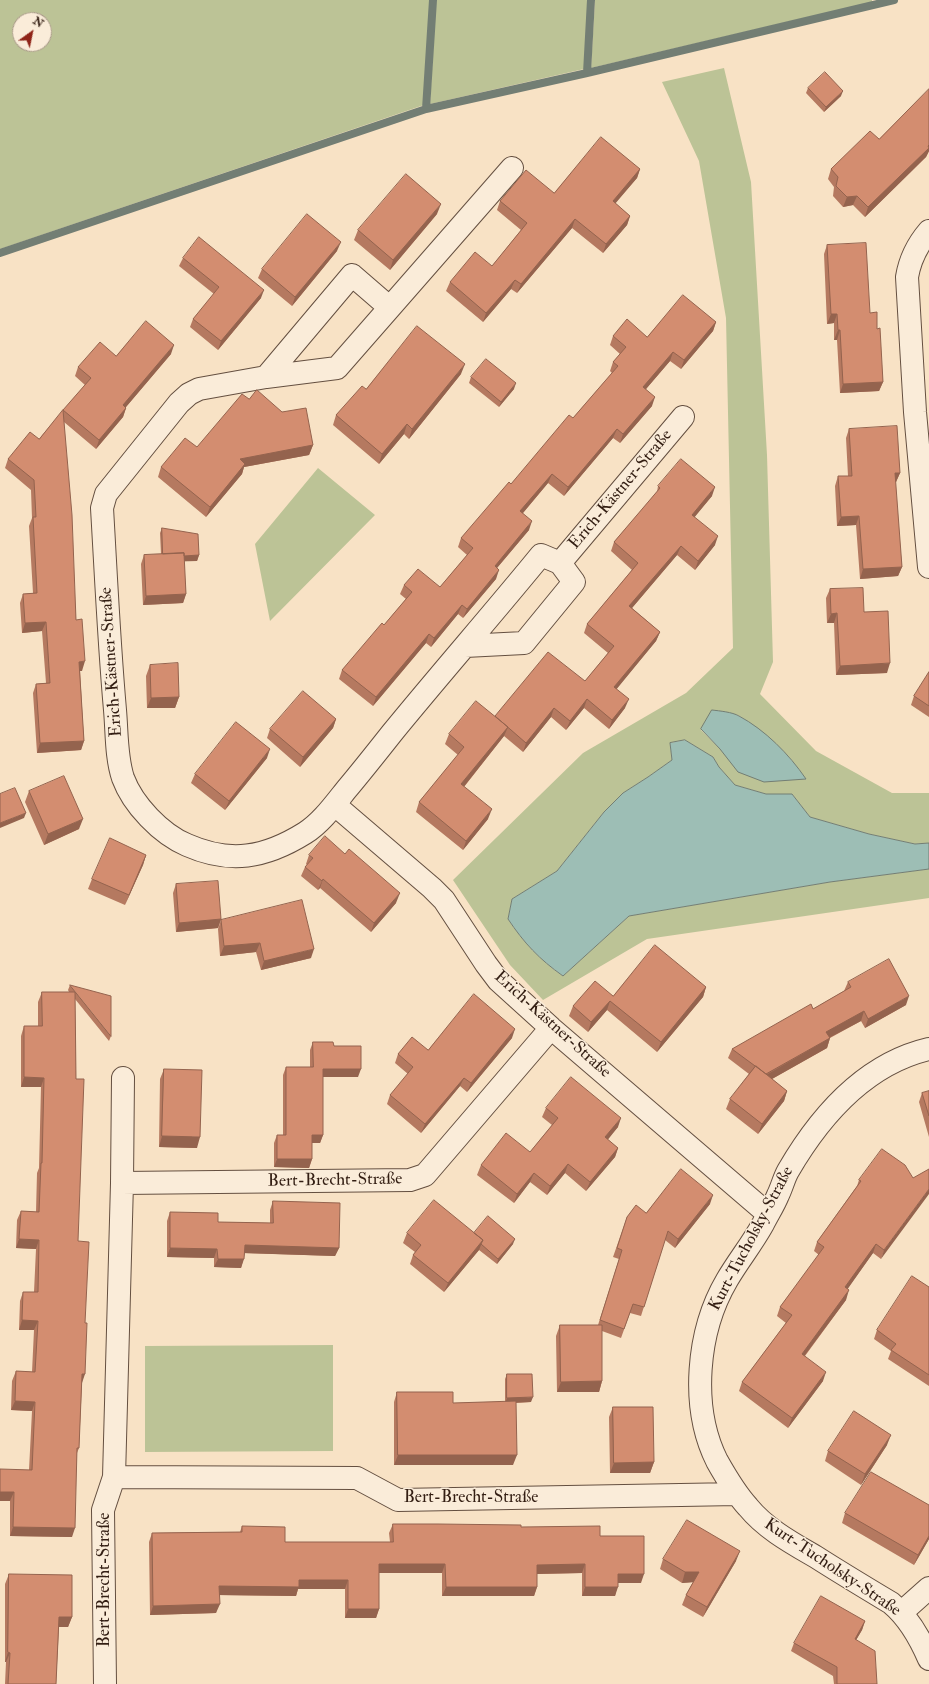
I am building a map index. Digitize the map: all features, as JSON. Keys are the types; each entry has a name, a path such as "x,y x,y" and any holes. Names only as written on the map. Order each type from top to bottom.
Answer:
{"street":[{"name":"Erich-Kästner-Straße","path":"466,646 524,643 574,582 560,563 541,555 392,733 335,805 307,832 279,848 260,854 237,857 220,856 200,851 178,841 162,829 144,812 123,779 113,690 102,508 106,494 179,404 189,394 199,389 266,377 337,368 512,168"},
{"path":"929,231 916,249 909,264 907,277 915,412 929,567"},
{"path":"266,377 352,275 389,307"},
{"name":"Erich-Kästner-Straße","path":"560,563 683,417"},
{"name":"Erich-Kästner-Straße","path":"335,805 444,900 498,980 551,1028 768,1214"},
{"name":"Bert-Brecht-Straße","path":"122,1183 360,1182 410,1180 420,1177 425,1175 551,1028"},
{"name":"Kurt-Tucholsky-Straße","path":"929,1049 895,1061 870,1074 845,1097 813,1134 794,1161 768,1214 726,1281 714,1307 708,1324 701,1366 700,1389 704,1421 710,1445 717,1461 737,1494 761,1520 786,1539 891,1603 902,1612 918,1636 929,1659"},
{"name":"Bert-Brecht-Straße","path":"105,1684 103,1510 114,1477 122,1183 123,1078"},
{"name":"Bert-Brecht-Straße","path":"114,1477 357,1478 398,1500 737,1494"},
{"path":"902,1612 929,1588"}],"green space":[{"path":"0,0 430,0 424,105 0,249"},
{"path":"436,0 588,0 584,69 430,104"},
{"path":"595,0 872,0 872,2 591,68"},
{"path":"724,68 751,182 767,455 773,662 760,694 816,751 892,793 929,793 929,843 915,844 869,834 810,817 792,794 766,794 735,785 719,767 713,757 685,740 670,743 672,760 623,793 604,812 557,871 512,899 508,919 532,950 563,976 629,916 830,882 929,869 929,898 647,939 543,1000 510,965 453,880 583,753 686,693 733,648 726,318 699,161 662,82","holes":["738,715 775,743 791,760 805,779 720,749 701,730"]},
{"path":"318,468 375,515 270,621 255,544"},
{"path":"333,1345 333,1451 145,1452 145,1346"}],"water":[{"path":"712,710 736,715 758,728 776,743 806,779 764,782 738,772 720,749 701,729"},
{"path":"685,740 713,757 719,767 735,785 766,794 792,794 810,817 869,834 915,844 929,843 929,869 830,882 629,916 563,976 532,950 508,919 512,899 557,871 604,812 623,793 672,760 670,743"}],"building":[{"path":"825,72 843,91 826,107 808,88"},
{"path":"929,89 929,148 868,207 857,196 847,197 836,186 838,177 831,169 870,131 879,139"},
{"path":"601,137 640,169 613,201 630,216 606,244 575,219 521,284 515,280 486,313 450,282 475,252 492,266 527,223 500,201 526,170 554,193"},
{"path":"406,174 441,204 393,260 358,230"},
{"path":"307,214 341,242 295,297 262,269"},
{"path":"199,237 264,290 221,341 193,319 219,287 183,258"},
{"path":"866,243 870,313 877,312 877,329 880,328 883,382 843,384 840,330 838,330 837,314 831,314 827,245"},
{"path":"683,295 716,322 684,360 673,352 643,387 655,397 623,434 617,429 568,487 552,474 520,511 532,521 495,566 499,570 467,609 462,605 434,638 429,634 376,697 342,670 382,623 384,625 412,592 404,585 418,569 440,587 473,548 461,538 509,482 511,484 569,415 573,418 618,366 613,362 626,347 613,336 627,319 647,337"},
{"path":"146,321 174,345 123,405 126,408 99,440 63,410 91,378 78,367 100,342 116,356"},
{"path":"417,326 465,364 412,429 407,424 382,454 336,415 362,386 366,389"},
{"path":"486,359 516,383 501,402 471,377"},
{"path":"257,390 282,412 306,408 313,445 240,459 245,464 210,507 161,467 185,438 197,447 242,394 249,399"},
{"path":"63,410 72,515 76,620 82,619 85,661 79,662 84,741 40,743 36,684 50,683 46,622 25,623 23,594 37,593 33,517 36,517 34,480 8,459 30,432 39,439"},
{"path":"897,426 900,473 895,473 902,567 863,569 859,516 841,517 838,476 852,476 849,429"},
{"path":"681,459 715,487 692,515 718,536 698,561 681,546 629,606 660,632 614,687 629,699 612,720 587,699 570,721 554,708 526,743 495,716 548,652 585,681 614,646 587,624 638,563 614,542 660,488 658,486"},
{"path":"162,528 198,534 199,555 184,556 184,553 163,554"},
{"path":"184,553 186,594 146,596 144,555"},
{"path":"863,588 864,612 888,611 890,663 840,666 837,613 831,614 830,589"},
{"path":"178,663 179,697 151,698 150,665"},
{"path":"929,672 929,706 914,696"},
{"path":"303,691 336,719 303,757 270,729"},
{"path":"476,701 508,727 461,784 492,809 466,841 419,802 464,747 449,734"},
{"path":"236,722 270,749 229,801 195,774"},
{"path":"64,776 83,819 48,834 29,791"},
{"path":"15,788 26,813 0,823 0,794"},
{"path":"325,836 345,854 349,849 400,893 374,923 323,879 322,881 305,867 313,858 309,855"},
{"path":"110,838 146,855 129,895 92,879"},
{"path":"218,881 221,919 179,923 176,884"},
{"path":"302,900 314,949 264,961 260,943 224,946 221,920"},
{"path":"655,945 706,987 661,1042 610,1001 591,1022 573,1006 595,981 613,996"},
{"path":"889,959 909,996 868,1019 864,1011 826,1032 830,1038 766,1074 732,1049 811,1004 813,1009 851,987 848,982"},
{"path":"70,985 111,996 111,1036"},
{"path":"42,992 75,992 76,1079 84,1079 78,1241 89,1242 85,1323 87,1323 85,1374 82,1374 79,1448 77,1448 75,1528 13,1527 14,1492 0,1492 0,1469 32,1470 35,1402 15,1401 16,1371 35,1372 38,1321 22,1320 23,1292 38,1292 39,1240 19,1239 21,1211 39,1212 44,1078 24,1077 24,1026 42,1026"},
{"path":"474,994 515,1029 471,1083 464,1078 425,1124 390,1095 413,1067 398,1054 412,1037 428,1050"},
{"path":"313,1042 333,1042 334,1046 361,1046 361,1069 323,1069 323,1135 312,1135 312,1159 277,1159 277,1135 286,1135 286,1067 313,1067"},
{"path":"756,1066 787,1091 762,1124 730,1099"},
{"path":"164,1069 202,1070 200,1137 162,1136"},
{"path":"571,1077 621,1118 605,1137 618,1148 590,1182 568,1164 550,1186 534,1173 517,1194 481,1165 506,1133 530,1152 558,1118 546,1108"},
{"path":"929,1091 929,1116 922,1093"},
{"path":"882,1149 905,1165 913,1178 929,1169 929,1189 884,1250 876,1244 845,1287 849,1290 802,1354 826,1372 792,1418 742,1382 792,1315 780,1307 824,1247 817,1242"},
{"path":"681,1169 713,1195 678,1239 668,1231 644,1307 633,1304 624,1329 600,1320 622,1250 617,1248 627,1217 636,1205 646,1213"},
{"path":"434,1200 483,1240 448,1283 413,1255 421,1245 407,1233"},
{"path":"273,1201 340,1203 339,1248 245,1245 244,1259 218,1259 217,1249 170,1248 170,1212 218,1213 218,1222 273,1223"},
{"path":"488,1216 515,1239 498,1259 481,1244 483,1240 474,1233"},
{"path":"912,1276 929,1287 929,1375 891,1350 896,1344 877,1330"},
{"path":"560,1325 602,1325 602,1381 561,1382"},
{"path":"507,1374 532,1374 533,1397 507,1398"},
{"path":"397,1392 453,1392 453,1403 516,1401 517,1455 398,1455"},
{"path":"613,1407 653,1407 654,1462 614,1463"},
{"path":"854,1411 891,1435 865,1474 828,1451"},
{"path":"871,1472 929,1505 929,1536 918,1555 845,1513"},
{"path":"687,1520 740,1551 707,1607 686,1595 699,1572 685,1572 663,1559"},
{"path":"393,1524 521,1525 521,1527 600,1526 600,1536 644,1536 644,1574 618,1574 618,1587 585,1587 585,1564 537,1565 537,1587 446,1587 445,1564 379,1564 379,1609 348,1609 348,1580 299,1580 299,1587 219,1586 220,1604 153,1606 152,1533 242,1532 242,1526 285,1527 285,1542 393,1542"},
{"path":"9,1574 72,1575 72,1617 59,1617 56,1684 8,1684 10,1653 8,1652"},
{"path":"821,1596 865,1621 855,1639 875,1651 877,1684 837,1684 837,1667 794,1643"}],"waterway":[{"path":"426,109 433,0"},
{"path":"587,73 591,0"},
{"path":"0,253 426,109 587,73 894,0"}]}
